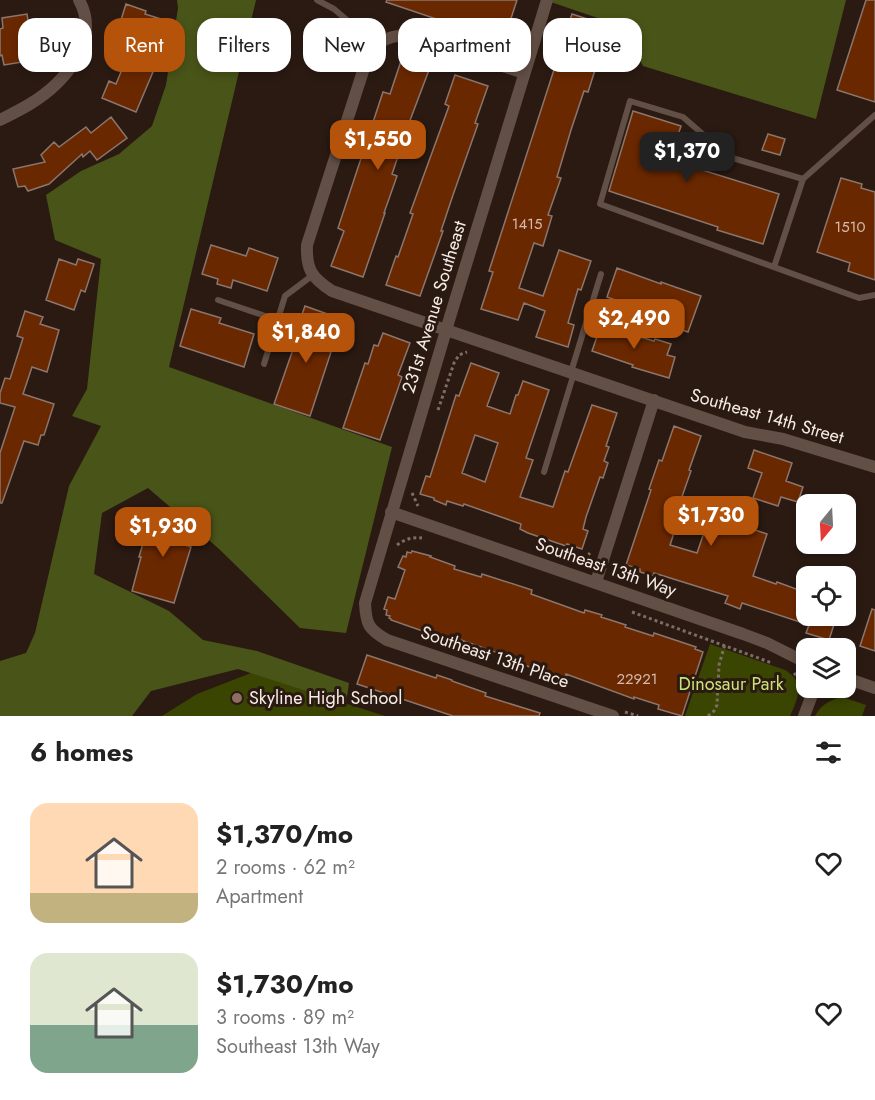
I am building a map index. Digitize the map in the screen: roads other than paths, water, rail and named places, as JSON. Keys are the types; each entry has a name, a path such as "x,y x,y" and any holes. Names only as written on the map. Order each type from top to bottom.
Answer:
{"street":[{"path":"0,120 30,104 55,85 69,69 81,50 86,36 86,21 79,0"},
{"name":"231st Avenue Southeast","path":"531,50 547,0"},
{"path":"313,275 308,267 308,245 363,72"},
{"name":"231st Avenue Southeast","path":"368,626 365,617 365,603 524,72"},
{"name":"Southeast 14th Street","path":"313,275 322,285 332,291 745,432 802,444 875,467"},
{"path":"596,582 654,400"},
{"name":"Southeast 13th Way","path":"391,512 731,630 767,643 796,658"},
{"name":"Southeast 13th Place","path":"368,626 387,640 614,712"},
{"path":"856,681 875,688"},
{"path":"804,716 811,698"}],"lane":[{"path":"316,0 344,18"},
{"path":"803,179 729,157 683,117 630,101 600,204 859,298 875,296"},
{"path":"774,267 803,179 875,116"},
{"path":"544,472 601,274"},
{"path":"264,364 285,296 313,275"},
{"path":"218,300 277,320"}],"place":[{"name":"Skyline High School","path":"237,698"}],"park label":[{"name":"Dinosaur Park","path":"731,684"}]}
